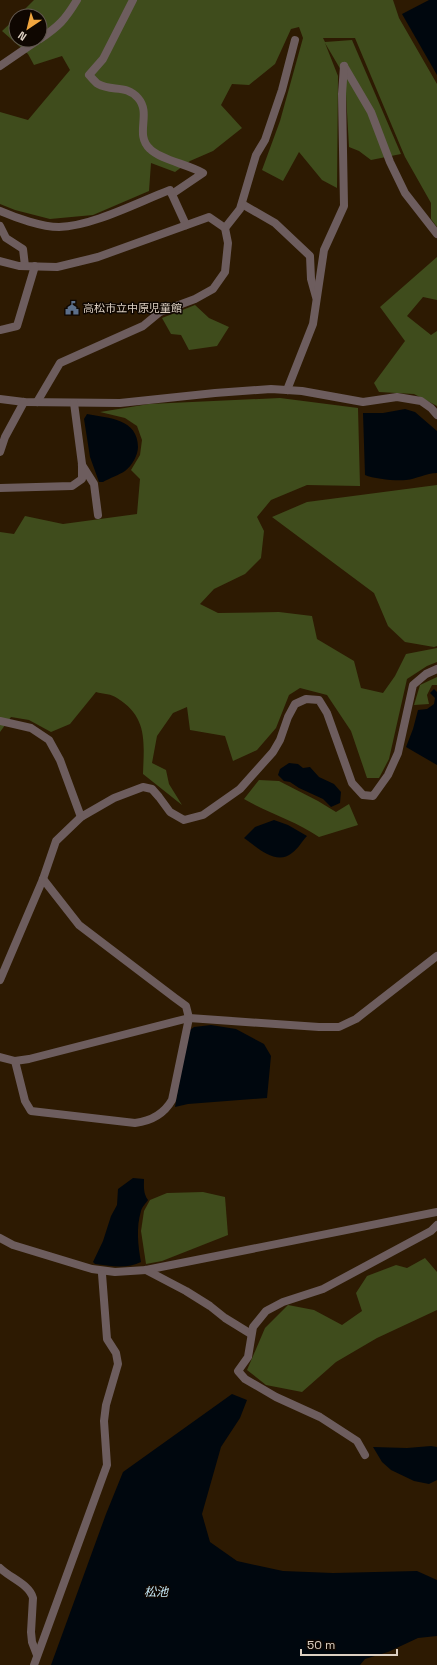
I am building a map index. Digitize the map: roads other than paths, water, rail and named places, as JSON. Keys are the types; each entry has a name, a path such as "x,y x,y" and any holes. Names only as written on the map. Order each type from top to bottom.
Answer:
{"street":[{"path":"48,33 58,26 68,15 77,0"},
{"path":"133,0 103,59 89,75 98,84 112,88 129,90 138,98 145,109 142,133 145,143 150,149 160,156 180,162 203,173 172,194"},
{"path":"225,228 240,209 242,204 256,155 265,140 282,90 295,40"},
{"path":"0,66 26,48"},
{"path":"287,390 314,324 324,250 344,206 342,94 344,66 371,112 390,162 405,193 437,234"},
{"path":"0,211 26,221 59,227 94,221 170,190 186,225"},
{"path":"242,204 275,223 310,256 311,279 317,299"},
{"path":"0,261 18,266 57,267 98,257 209,217 225,228 228,243 225,272 213,289 195,299 160,312 143,326 60,364 37,402"},
{"path":"0,226 6,238 23,249 25,266"},
{"path":"0,330 17,326 35,266"},
{"path":"0,399 24,402 120,403 271,388 302,391 363,402 396,398 421,401 432,408 437,415"},
{"path":"0,452 5,437 24,402"},
{"path":"0,488 72,486 82,478 82,464 74,403"},
{"path":"82,464 94,484 98,516"},
{"path":"0,980 42,879 56,841 81,817 114,798 143,787 152,789 170,812 184,820 203,815 240,789 273,752 280,740 288,717 295,704 306,698 320,700 327,713 352,783 363,795 373,796 388,775 398,753 413,685 426,674 437,669"},
{"path":"0,721 31,728 49,740 60,760 81,817"},
{"path":"15,1061 24,1101 30,1111 135,1123 148,1121 159,1115 168,1107 172,1100 189,1018 186,1006 79,925 42,879"},
{"path":"0,1057 15,1061 29,1060 189,1018 339,1027 356,1019 437,956"},
{"path":"0,1238 13,1245 92,1269 115,1272 146,1270 437,1212"},
{"path":"365,1455 357,1441 320,1417 276,1397 245,1379 238,1371 248,1357 253,1327 266,1311 284,1302 323,1289 431,1231 437,1225"},
{"path":"146,1270 192,1295 251,1334"},
{"path":"34,1665 107,1465 104,1422 106,1405 118,1364 116,1353 107,1339 102,1274"},
{"path":"0,1568 32,1594 32,1637 37,1655"}],"water":[{"path":"429,0 437,0 437,75 402,14"},
{"path":"405,409 415,412 437,431 437,473 401,480 379,479 365,475 363,413 383,413"},
{"path":"87,414 113,419 128,425 137,438 137,453 128,469 103,482 99,482 90,457 84,419"},
{"path":"434,689 437,692 437,765 406,747 418,710 427,709 434,704 435,698 430,693"},
{"path":"289,763 298,764 303,768 310,767 319,777 334,784 341,792 340,803 331,807 323,799 299,788 290,782 284,781 278,775 280,769"},
{"path":"274,820 288,825 307,836 294,851 286,856 280,857 267,854 244,838 255,827"},
{"path":"211,1025 236,1029 264,1044 271,1056 267,1098 188,1104 175,1107 190,1030 194,1027"},
{"path":"133,1178 144,1179 144,1187 148,1200 143,1207 138,1223 138,1243 141,1262 130,1266 95,1264 93,1262 103,1241 111,1216 117,1205 118,1189"},
{"name":"松池","path":"232,1394 247,1400 240,1418 221,1447 202,1514 210,1542 237,1561 283,1571 333,1573 417,1571 437,1580 437,1636 418,1638 388,1652 365,1659 360,1665 51,1665 106,1514 123,1472"},
{"path":"373,1447 407,1448 437,1447 437,1480 429,1484 414,1481 391,1470 382,1462"}],"place":[{"name":"高松市立中原児童館","path":"72,308"}]}
